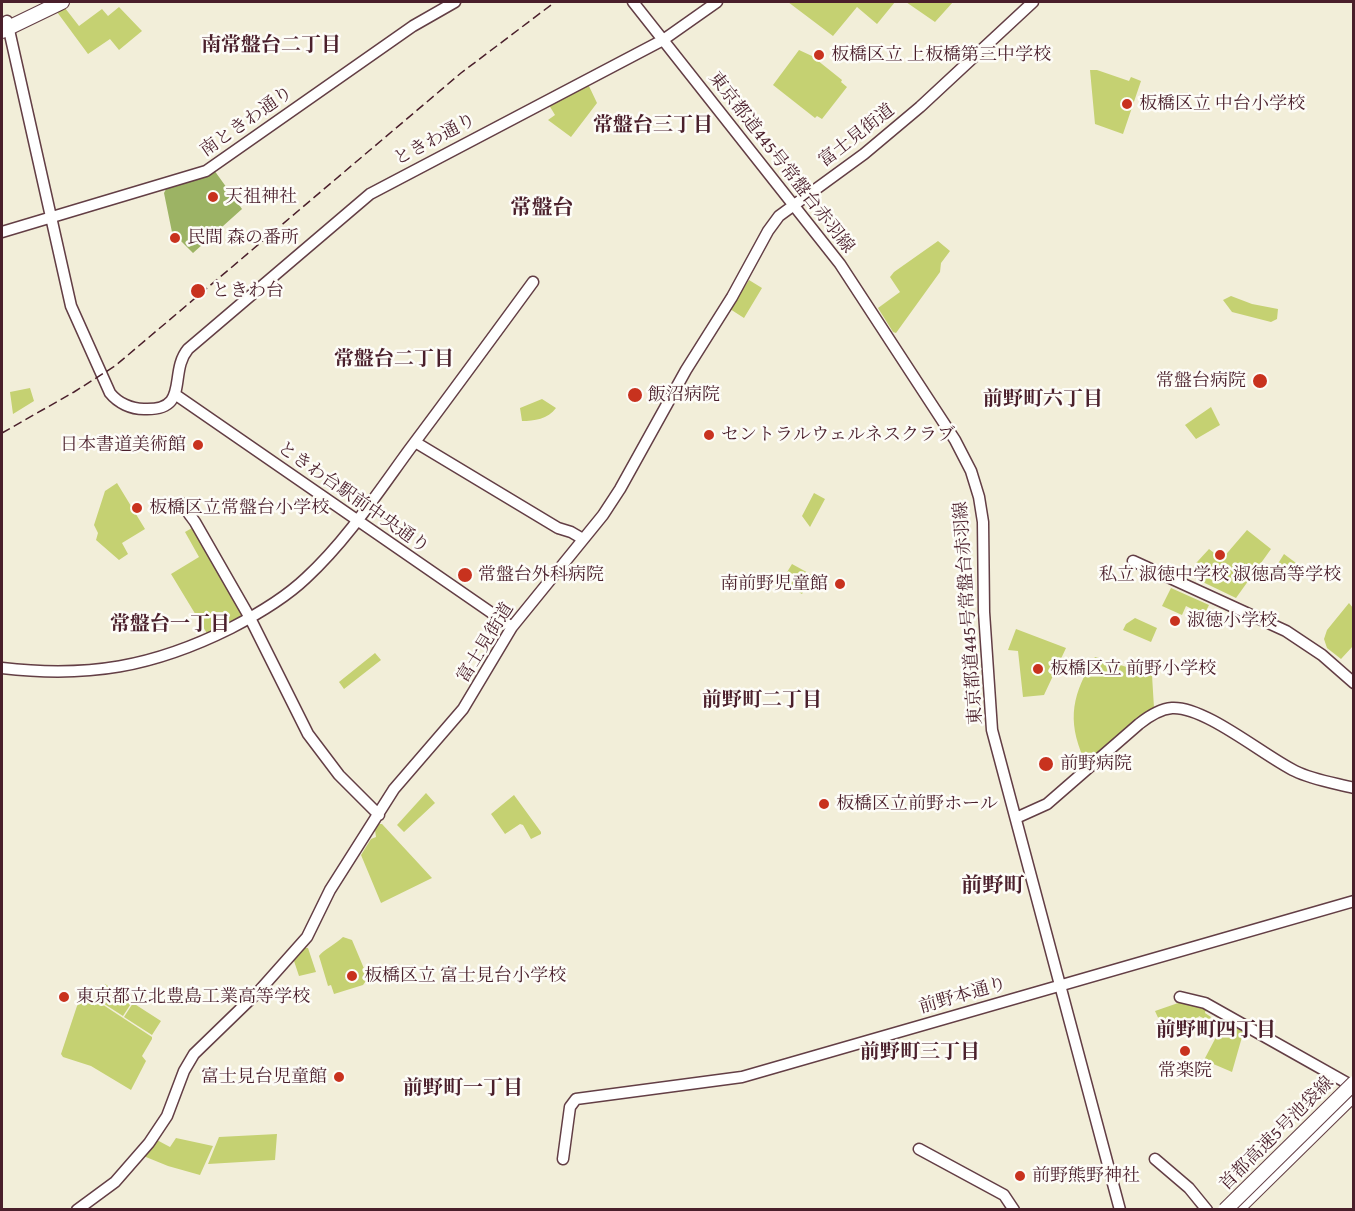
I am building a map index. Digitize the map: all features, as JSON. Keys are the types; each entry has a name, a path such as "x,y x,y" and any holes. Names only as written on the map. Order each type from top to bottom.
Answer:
{"highway":[{"path":"5,26 46,2"},
{"path":"5,26 62,2"},
{"name":"首都高速5号池袋線","path":"1225,1209 1352,1085"},
{"name":"首都高速5号池袋線","path":"1236,1209 1352,1085"}],"street":[{"name":"南ときわ通り","path":"2,232 206,171 413,26 455,2"},
{"name":"東京都道445号常盤台赤羽線","path":"633,2 840,264 955,440 971,471 979,497 983,522 984,612 990,722 1120,1209"},
{"name":"ときわ通り","path":"176,395 180,361 186,351 370,194 663,40 717,2"},
{"name":"富士見街道","path":"77,1209 113,1184 149,1143 167,1116 184,1071 194,1054 259,991 304,942 330,890 397,786 469,701 512,627 603,515 620,489 686,370 779,216 872,148 920,107 1033,2"},
{"path":"5,26 72,306 110,393 130,407 146,409 163,407 176,395"},
{"path":"2,668 35,672 69,672 103,670 138,664 196,644 250,618 283,597 330,554 357,520 533,282"},
{"name":"ときわ台駅前中央通り","path":"176,395 512,627"},
{"path":"415,442 558,528 583,539"},
{"path":"181,503 195,522 250,618 308,734 339,775 379,815"},
{"path":"1133,561 1286,631 1322,655 1353,683"},
{"path":"1016,818 1047,804 1139,724 1155,713 1170,708 1201,714 1296,772 1353,788"},
{"name":"前野本通り","path":"563,1158 570,1107 576,1099 741,1077 1353,901"},
{"path":"1180,997 1205,1003 1352,1085 1220,1209"},
{"path":"919,1149 1004,1195 1014,1209"},
{"path":"1155,1159 1189,1188 1207,1209"}],"green space":[{"path":"788,2 895,2 877,24 857,7 833,36"},
{"path":"906,2 953,2 935,22"},
{"path":"119,7 142,31 119,50 110,39 88,54 57,12 65,8 79,26 102,9 108,16"},
{"path":"799,50 812,56 842,80 841,82 847,87 822,119 817,116 815,118 773,85"},
{"path":"1090,70 1097,70 1129,81 1131,77 1141,81 1123,134 1095,124"},
{"path":"588,84 597,103 571,137 548,120 555,115 549,105"},
{"path":"214,170 242,209 193,253 180,240 174,242 164,193 167,187"},
{"path":"938,241 950,251 941,263 940,272 896,333 893,332 878,308 900,292 890,277"},
{"path":"749,280 762,288 744,318 730,309"},
{"path":"1231,296 1252,304 1278,309 1277,319 1271,322 1232,312 1223,300"},
{"path":"30,388 34,401 13,414 10,392"},
{"path":"542,399 556,408 553,412 536,420 522,421 520,408"},
{"path":"1211,407 1220,425 1196,439 1185,425"},
{"path":"117,483 145,529 122,543 128,554 119,560 96,540 98,533 94,525 105,491"},
{"path":"814,493 825,499 810,527 802,516"},
{"path":"192,528 243,614 243,617 208,635 171,574 199,557 185,532"},
{"path":"1247,530 1271,549 1236,598 1186,574 1209,549 1222,559"},
{"path":"1284,554 1300,566 1291,580 1274,570"},
{"path":"792,564 812,575 802,594 781,582"},
{"path":"1171,588 1209,605 1204,615 1186,606 1182,615 1162,606"},
{"path":"1349,603 1353,608 1353,646 1341,659 1327,648 1324,639 1327,630"},
{"path":"1135,618 1157,628 1151,642 1123,630 1126,624"},
{"path":"1016,629 1066,648 1044,695 1023,697 1018,651 1008,650"},
{"path":"375,653 381,660 344,689 339,682"},
{"path":"1095,657 1152,675 1154,708 1135,720 1089,761 1084,759 1078,745 1074,706 1081,682"},
{"path":"426,793 435,803 404,832 397,825"},
{"path":"514,795 541,834 531,839 523,825 520,824 505,834 491,814"},
{"path":"379,824 382,824 432,878 381,903 361,855 371,839 376,837 375,830"},
{"path":"343,937 352,940 368,978 363,985 334,994 331,985 328,986 319,956"},
{"path":"305,948 308,948 316,972 299,976 294,961"},
{"path":"105,984 132,1002 123,1016 95,998"},
{"path":"82,991 152,1037 142,1056 146,1061 131,1090 91,1066 63,1057 61,1054"},
{"path":"1181,1002 1206,1008 1205,1013 1211,1017 1209,1021 1199,1016 1193,1028 1160,1022 1155,1011"},
{"path":"133,1003 161,1021 152,1035 124,1017"},
{"path":"1225,1020 1244,1030 1232,1072 1204,1060"},
{"path":"277,1134 275,1160 208,1164 219,1137"},
{"path":"176,1138 213,1146 200,1175 141,1155 155,1139 170,1147"}],"railway":[{"path":"2,433 115,366 461,73 555,2"}],"place":[{"name":"板橋区立 上板橋第三中学校","path":"819,55"},
{"name":"板橋区立 中台小学校","path":"1127,104"},
{"name":"天祖神社","path":"213,197"},
{"name":"民間 森の番所","path":"175,238"},
{"name":"ときわ台","path":"198,291"},
{"name":"常盤台病院","path":"1260,381"},
{"name":"飯沼病院","path":"635,395"},
{"name":"セントラルウェルネスクラブ","path":"709,435"},
{"name":"日本書道美術館","path":"198,445"},
{"name":"板橋区立常盤台小学校","path":"137,508"},
{"name":"私立 淑徳中学校 淑徳高等学校","path":"1220,555"},
{"name":"常盤台外科病院","path":"465,575"},
{"name":"南前野児童館","path":"840,584"},
{"name":"淑徳小学校","path":"1175,621"},
{"name":"板橋区立 前野小学校","path":"1038,669"},
{"name":"前野病院","path":"1046,764"},
{"name":"板橋区立前野ホール","path":"824,804"},
{"name":"板橋区立 富士見台小学校","path":"352,976"},
{"name":"東京都立北豊島工業高等学校","path":"64,997"},
{"name":"常楽院","path":"1185,1051"},
{"name":"富士見台児童館","path":"339,1077"},
{"name":"前野熊野神社","path":"1020,1176"}],"district":[{"name":"南常盤台二丁目","path":"271,46"},
{"name":"常盤台三丁目","path":"653,126"},
{"name":"常盤台","path":"542,209"},
{"name":"常盤台二丁目","path":"394,360"},
{"name":"前野町六丁目","path":"1043,400"},
{"name":"常盤台一丁目","path":"170,625"},
{"name":"前野町二丁目","path":"762,701"},
{"name":"前野町","path":"993,887"},
{"name":"前野町四丁目","path":"1216,1031"},
{"name":"前野町三丁目","path":"920,1053"},
{"name":"前野町一丁目","path":"463,1089"}]}
